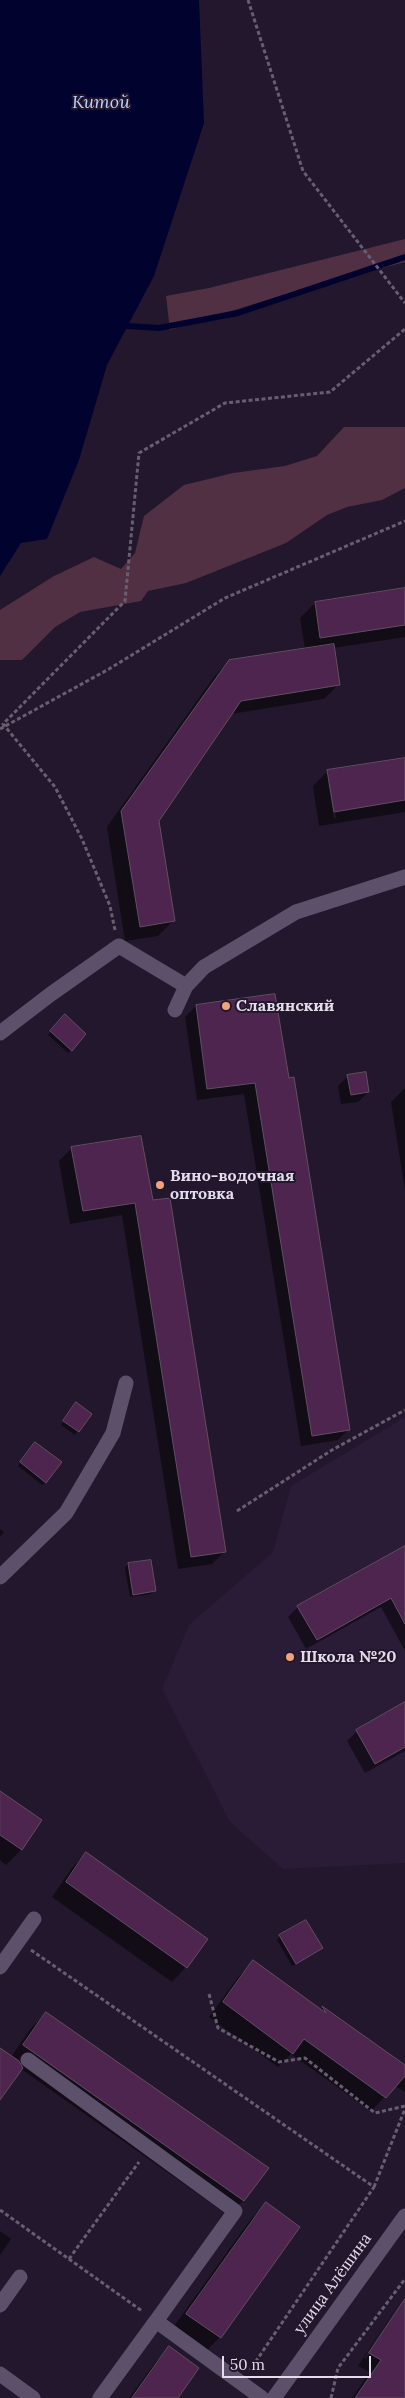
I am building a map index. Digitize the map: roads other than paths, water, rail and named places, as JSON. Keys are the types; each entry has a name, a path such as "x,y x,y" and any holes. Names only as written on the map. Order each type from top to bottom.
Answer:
{"street":[{"path":"175,1010 186,986 204,967 296,912 405,877"},
{"path":"0,1033 119,946 186,986"},
{"path":"0,1577 66,1513 113,1432 126,1383"},
{"path":"0,1968 34,1919"},
{"path":"28,2060 235,2211 100,2398"},
{"name":"улица Алёшина","path":"274,2398 405,2216"},
{"path":"0,2305 20,2277"},
{"path":"156,2322 262,2398"},
{"path":"0,2374 33,2398"}],"water":[{"name":"Китой","path":"0,0 199,0 204,123 154,276 107,365 79,460 47,539 21,543 0,576"}],"waterway":[{"path":"128,326 159,328 238,313 405,257"}],"place":[{"name":"Славянский","path":"226,1006"},
{"name":"Вино-водочная оптовка","path":"160,1185"},
{"name":"Школа №20","path":"290,1657"}]}
